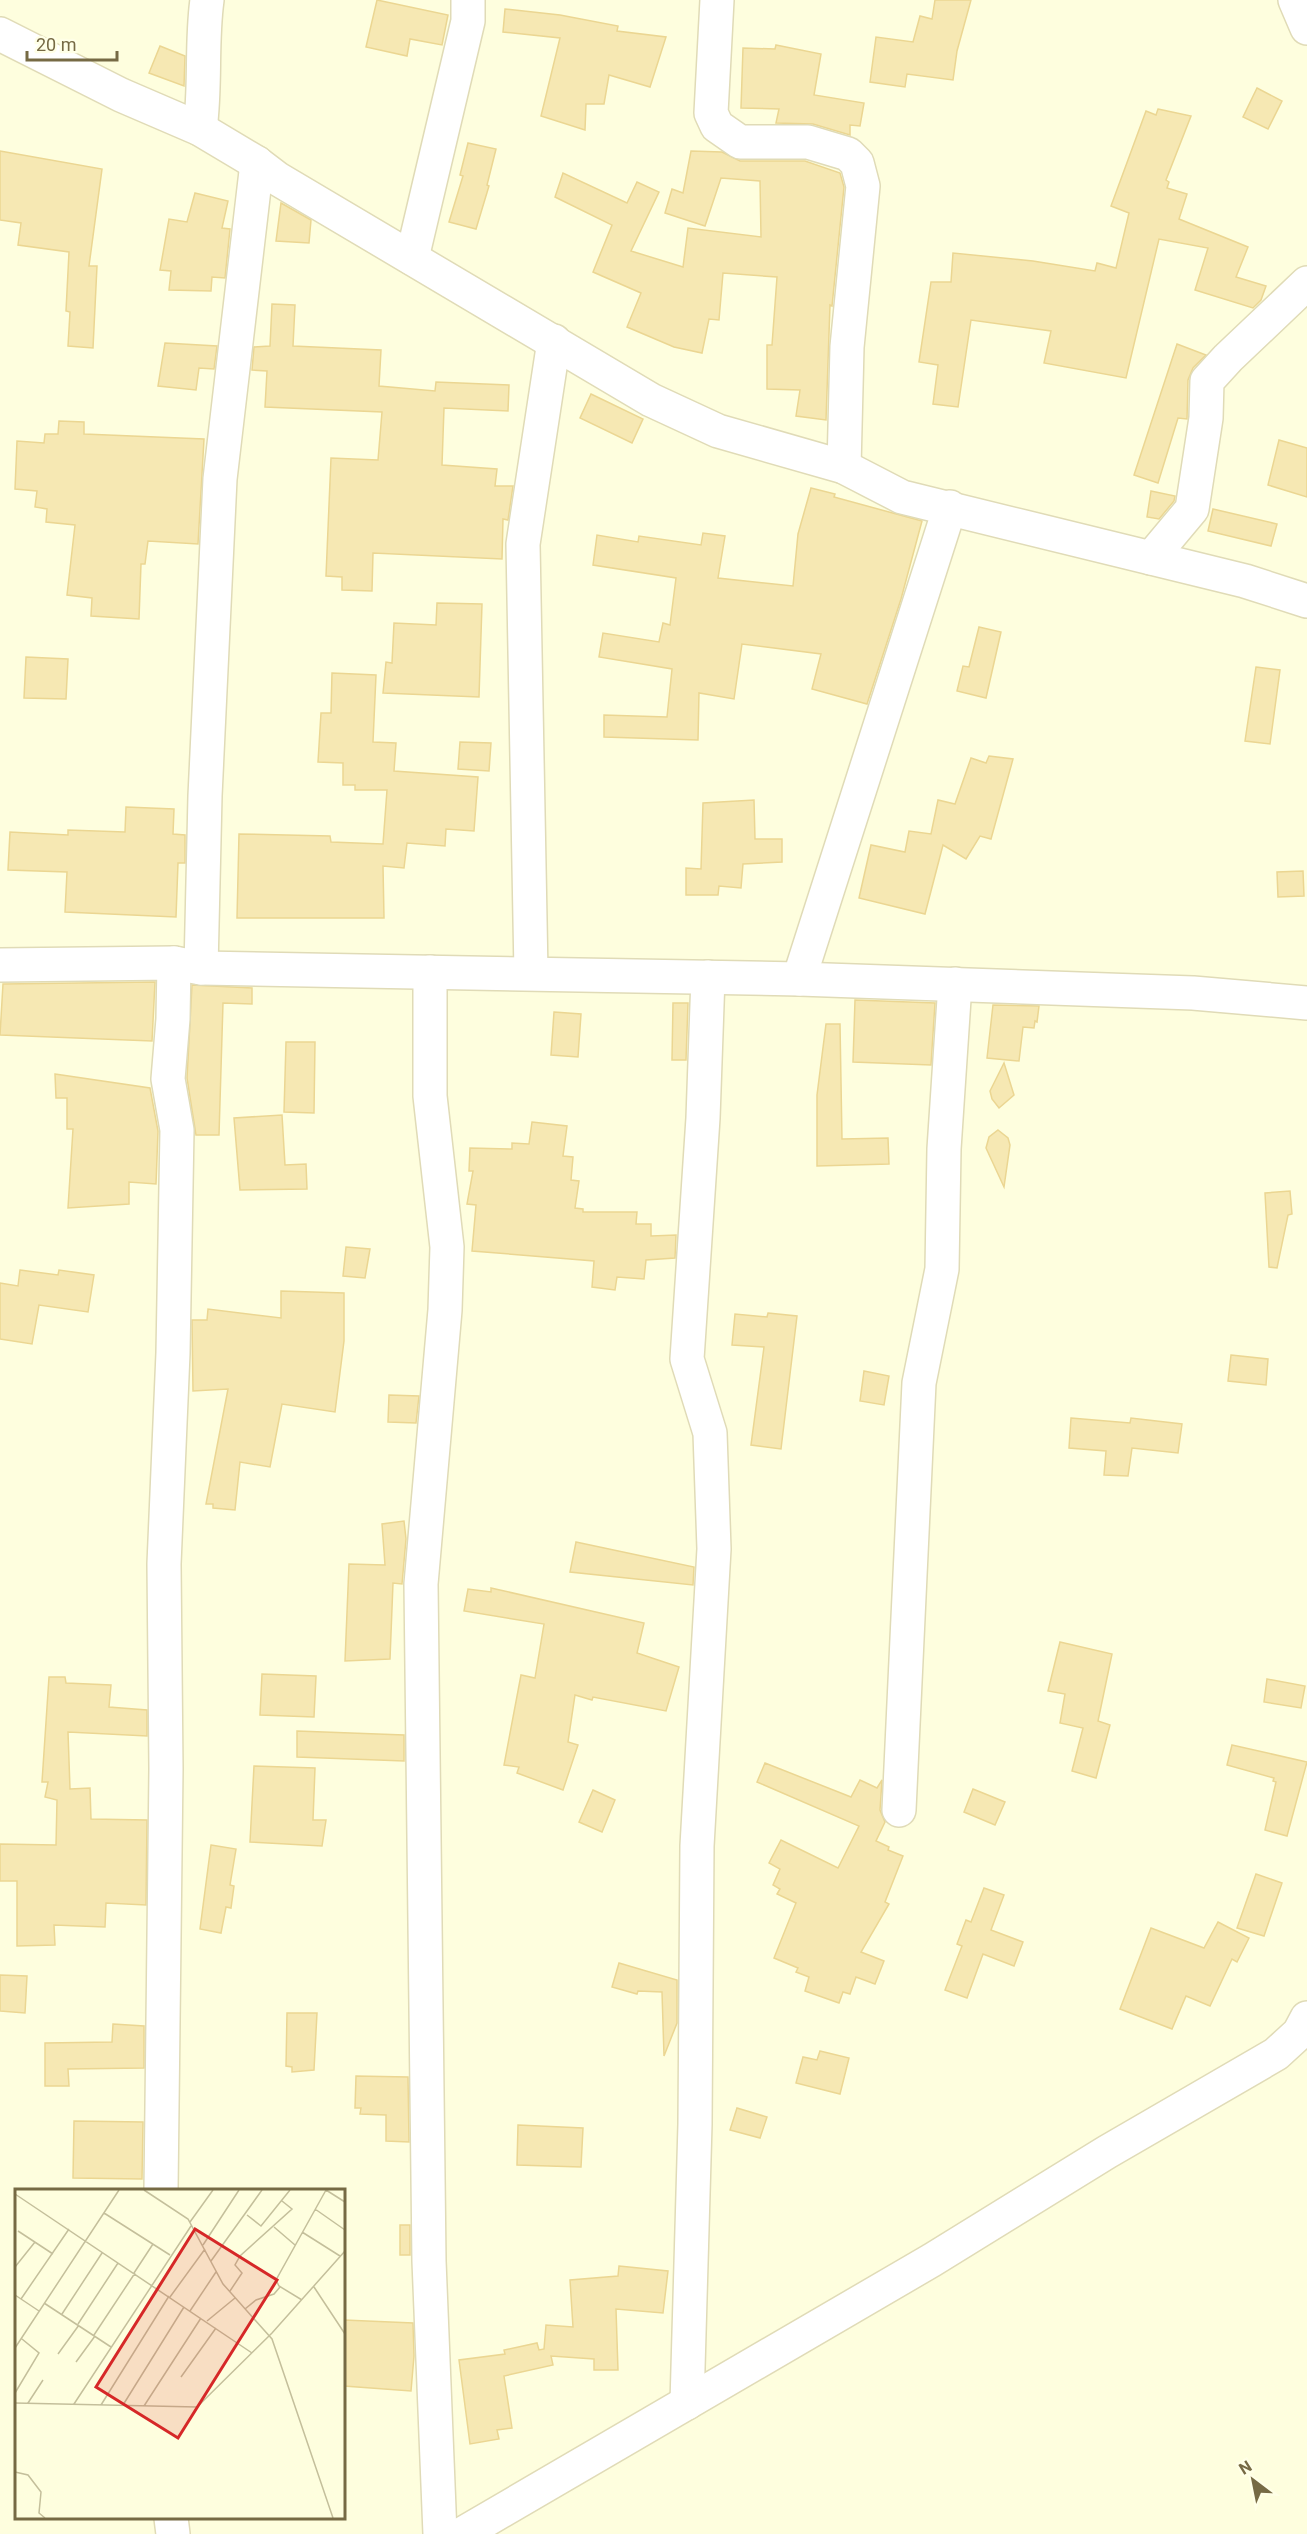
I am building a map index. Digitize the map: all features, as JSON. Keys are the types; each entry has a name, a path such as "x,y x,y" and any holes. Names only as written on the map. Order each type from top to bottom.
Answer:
{"street":[{"path":"200,129 204,98 204,21 207,0"},
{"path":"412,258 468,21 468,0"},
{"path":"717,0 711,113 717,126 740,142 808,142 848,154 857,163 863,186 847,347 844,466"},
{"path":"1295,0 1307,28"},
{"path":"0,34 121,95 200,129 257,163 278,179 651,400 718,431 844,466 902,497 1245,581 1307,601"},
{"path":"161,2189 166,1769 164,1564 173,1353 177,1130 168,1079 173,1019 188,965 205,796 220,479 257,163"},
{"path":"1151,558 1192,509 1206,418 1207,381 1307,283"},
{"path":"531,973 523,544 554,341"},
{"path":"799,979 950,507"},
{"path":"0,965 188,965 799,979 1194,993 1307,1003"},
{"path":"430,972 430,1096 447,1247 446,1310 421,1584 429,2261 440,2534"},
{"path":"687,2403 695,2124 697,1846 714,1549 710,1433 687,1359 703,1118 708,977"},
{"path":"900,1810 919,1383 942,1269 944,1149 956,984"},
{"path":"462,2534 932,2260 1107,2152 1276,2054 1299,2033 1307,2018"},
{"path":"171,2519 173,2534"}],"building":[{"path":"377,0 448,15 442,45 410,39 407,56 366,47"},
{"path":"935,0 971,0 957,51 953,80 907,74 905,87 870,82 876,37 913,42 920,16 932,19"},
{"path":"505,9 560,15 618,26 617,31 666,37 650,87 609,75 604,104 586,104 585,130 541,116 560,38 503,32"},
{"path":"776,45 821,54 814,95 864,103 860,126 850,125 850,135 813,124 776,123 779,109 741,108 743,48 775,49"},
{"path":"160,46 185,56 184,86 149,73"},
{"path":"1257,88 1282,101 1268,129 1243,117"},
{"path":"1158,109 1191,116 1166,180 1169,182 1167,188 1187,194 1179,219 1248,247 1236,277 1266,286 1261,300 1253,308 1195,290 1208,248 1159,239 1126,378 1044,363 1051,331 971,320 958,407 933,404 938,365 919,362 931,282 951,282 953,253 1033,261 1095,271 1097,263 1116,268 1129,213 1111,206 1146,111 1156,115"},
{"path":"468,143 496,149 487,185 489,186 476,229 449,222 463,176 460,175"},
{"path":"0,151 102,169 89,266 97,266 93,348 68,346 70,312 66,311 69,252 18,245 21,223 0,220"},
{"path":"691,151 722,152 740,161 805,161 840,173 844,187 832,306 830,305 826,420 796,416 800,390 767,389 767,345 772,345 777,277 723,273 719,320 709,319 702,353 674,347 627,327 641,293 593,272 612,225 555,197 563,173 627,203 637,182 659,192 631,251 683,267 688,228 761,237 760,181 721,178 705,226 665,213 672,189 683,193"},
{"path":"195,193 228,201 222,228 230,229 225,278 212,277 211,291 169,290 171,271 160,270 169,219 187,222"},
{"path":"281,203 311,220 309,243 276,241"},
{"path":"272,304 295,305 293,346 381,350 379,386 435,391 436,382 509,385 508,411 444,408 442,465 497,469 495,486 513,486 508,520 503,519 502,559 373,553 372,591 342,590 342,577 326,576 331,458 378,460 382,412 265,407 267,371 252,370 254,347 270,346"},
{"path":"165,343 217,346 214,369 199,368 196,390 158,386"},
{"path":"1177,344 1206,355 1193,368 1188,380 1187,419 1178,418 1158,483 1134,475"},
{"path":"591,394 643,419 632,443 580,418"},
{"path":"59,421 84,422 84,434 204,439 198,544 148,541 145,564 141,564 139,619 91,616 92,598 67,595 75,525 46,522 47,509 35,507 37,491 15,489 17,441 44,443 45,434 58,434"},
{"path":"1279,440 1307,448 1307,497 1268,485"},
{"path":"811,488 835,494 834,497 922,521 901,599 867,704 812,689 821,654 742,644 734,699 699,693 698,740 604,737 604,715 667,717 672,669 599,657 603,633 659,642 663,623 670,625 676,578 593,565 597,535 638,542 639,536 701,545 703,533 725,536 718,578 793,586 798,534"},
{"path":"1151,491 1175,496 1174,501 1159,519 1147,517"},
{"path":"1213,509 1277,524 1271,546 1208,531"},
{"path":"437,603 482,604 479,697 383,693 386,662 392,663 394,623 436,625"},
{"path":"979,627 1001,632 986,698 957,691 963,666 969,667"},
{"path":"26,657 68,659 66,699 24,698"},
{"path":"1256,667 1280,670 1270,744 1245,741"},
{"path":"332,673 376,675 373,742 396,743 394,771 478,777 474,831 446,829 445,846 407,843 404,868 383,866 384,918 237,918 239,834 330,836 331,842 383,844 387,790 355,790 355,785 343,785 343,763 318,762 321,713 331,713"},
{"path":"460,742 491,743 489,771 458,769"},
{"path":"989,756 1013,759 991,839 980,836 966,859 943,845 925,914 859,898 871,845 905,852 909,831 931,834 938,800 955,804 971,758 986,763"},
{"path":"754,800 755,839 782,839 782,862 743,864 741,888 719,886 718,895 686,895 686,868 701,869 703,803"},
{"path":"126,807 174,809 173,834 185,835 185,863 178,863 176,917 65,912 67,872 8,870 10,832 68,835 68,830 125,832"},
{"path":"1303,871 1304,896 1278,897 1277,872"},
{"path":"155,982 152,1041 0,1035 3,984"},
{"path":"192,985 252,988 252,1004 223,1003 219,1135 196,1135 187,1078"},
{"path":"855,1000 935,1003 931,1065 853,1062"},
{"path":"673,1003 688,1003 686,1060 672,1060"},
{"path":"993,1005 1039,1006 1034,1028 1023,1027 1019,1061 987,1058"},
{"path":"554,1012 581,1014 578,1057 551,1055"},
{"path":"826,1024 840,1024 842,1139 888,1138 889,1164 817,1166 817,1095"},
{"path":"286,1042 315,1042 314,1113 284,1112"},
{"path":"1004,1063 1014,1095 999,1108 992,1099 990,1091"},
{"path":"55,1074 150,1088 158,1131 156,1184 129,1182 129,1204 68,1208 73,1129 67,1129 67,1098 56,1098"},
{"path":"282,1115 285,1165 306,1164 307,1189 240,1190 234,1118"},
{"path":"532,1122 567,1126 563,1156 573,1157 571,1180 579,1181 575,1208 583,1209 583,1212 637,1212 636,1224 651,1224 651,1236 676,1235 675,1258 646,1260 644,1279 617,1277 615,1290 592,1287 594,1261 472,1251 476,1205 467,1204 473,1171 469,1171 470,1148 512,1149 512,1143 529,1144"},
{"path":"998,1130 1008,1138 1010,1145 1004,1187 986,1148 989,1137"},
{"path":"1290,1191 1292,1214 1288,1215 1277,1268 1269,1267 1265,1193"},
{"path":"346,1247 370,1249 365,1278 343,1276"},
{"path":"20,1270 58,1275 59,1270 94,1275 88,1312 39,1305 32,1344 0,1339 0,1283 18,1286"},
{"path":"281,1291 344,1293 344,1341 335,1412 282,1404 270,1467 240,1462 235,1510 213,1508 213,1504 206,1504 228,1389 193,1391 192,1320 207,1320 208,1309 281,1318"},
{"path":"768,1313 797,1316 781,1449 751,1445 764,1347 732,1345 735,1314 767,1317"},
{"path":"1231,1355 1268,1359 1266,1385 1228,1381"},
{"path":"864,1371 889,1376 884,1405 860,1401"},
{"path":"389,1395 419,1396 416,1423 388,1422"},
{"path":"1071,1418 1130,1423 1131,1418 1182,1424 1178,1453 1132,1448 1128,1476 1104,1475 1106,1451 1069,1448"},
{"path":"404,1521 406,1539 402,1584 393,1583 390,1659 345,1661 349,1564 385,1565 382,1524"},
{"path":"576,1542 694,1567 693,1585 570,1572"},
{"path":"491,1588 644,1623 637,1653 679,1667 666,1711 593,1697 592,1700 575,1695 568,1742 578,1745 563,1790 517,1773 519,1767 504,1765 521,1675 535,1678 544,1624 464,1611 468,1589 491,1592"},
{"path":"1060,1642 1112,1654 1098,1721 1110,1725 1096,1778 1072,1771 1083,1728 1060,1723 1065,1694 1048,1691"},
{"path":"262,1674 316,1676 314,1717 260,1715"},
{"path":"49,1677 65,1677 66,1683 111,1685 109,1707 147,1710 147,1736 68,1732 70,1789 90,1788 91,1819 147,1820 146,1905 106,1903 105,1927 54,1925 55,1945 17,1946 17,1881 0,1881 0,1844 56,1845 57,1800 45,1797 48,1782 42,1782"},
{"path":"1267,1679 1305,1686 1301,1708 1264,1702"},
{"path":"297,1731 404,1735 404,1761 297,1757"},
{"path":"1232,1745 1307,1762 1287,1836 1265,1830 1276,1782 1273,1781 1274,1778 1227,1765"},
{"path":"765,1763 851,1797 860,1780 877,1788 882,1780 880,1810 885,1822 876,1841 889,1847 888,1850 903,1856 885,1902 889,1904 861,1952 884,1961 875,1984 856,1977 850,1994 843,1992 839,2003 805,1991 809,1977 796,1972 798,1968 774,1958 796,1903 777,1894 780,1889 773,1885 780,1869 769,1863 781,1840 838,1868 859,1826 757,1782"},
{"path":"254,1766 315,1768 313,1820 326,1820 322,1846 250,1842"},
{"path":"973,1789 1005,1802 995,1825 964,1812"},
{"path":"593,1790 615,1800 602,1832 579,1822"},
{"path":"211,1845 236,1849 230,1885 234,1886 231,1908 226,1907 221,1933 200,1929"},
{"path":"1256,1874 1282,1883 1264,1936 1237,1928"},
{"path":"984,1888 1004,1895 991,1930 1023,1942 1014,1966 983,1954 967,1998 945,1990 962,1946 957,1944 966,1920 971,1922"},
{"path":"1218,1922 1249,1938 1237,1962 1232,1959 1210,2006 1186,1996 1172,2029 1120,2009 1151,1928 1204,1948"},
{"path":"619,1963 677,1980 677,2023 664,2056 662,1992 638,1991 637,1994 612,1987"},
{"path":"0,1975 27,1976 25,2013 0,2011"},
{"path":"287,2013 317,2013 314,2070 292,2072 292,2067 286,2066"},
{"path":"113,2024 144,2026 144,2068 68,2069 69,2086 45,2086 45,2043 112,2042"},
{"path":"820,2051 849,2058 840,2094 796,2083 803,2057 817,2060"},
{"path":"356,2076 408,2077 409,2142 386,2141 386,2115 360,2114 361,2108 355,2108"},
{"path":"737,2108 767,2117 760,2138 730,2130"},
{"path":"74,2121 143,2122 142,2179 73,2178"},
{"path":"518,2125 583,2128 581,2167 517,2165"},
{"path":"400,2225 410,2225 410,2255 400,2255"},
{"path":"619,2266 668,2271 663,2313 616,2309 618,2370 594,2370 594,2359 551,2356 553,2365 504,2376 512,2428 497,2430 499,2439 470,2444 459,2360 505,2354 504,2350 537,2343 539,2350 544,2349 546,2325 573,2327 570,2280 618,2276"},
{"path":"345,2320 413,2323 414,2356 411,2391 345,2386"}]}
